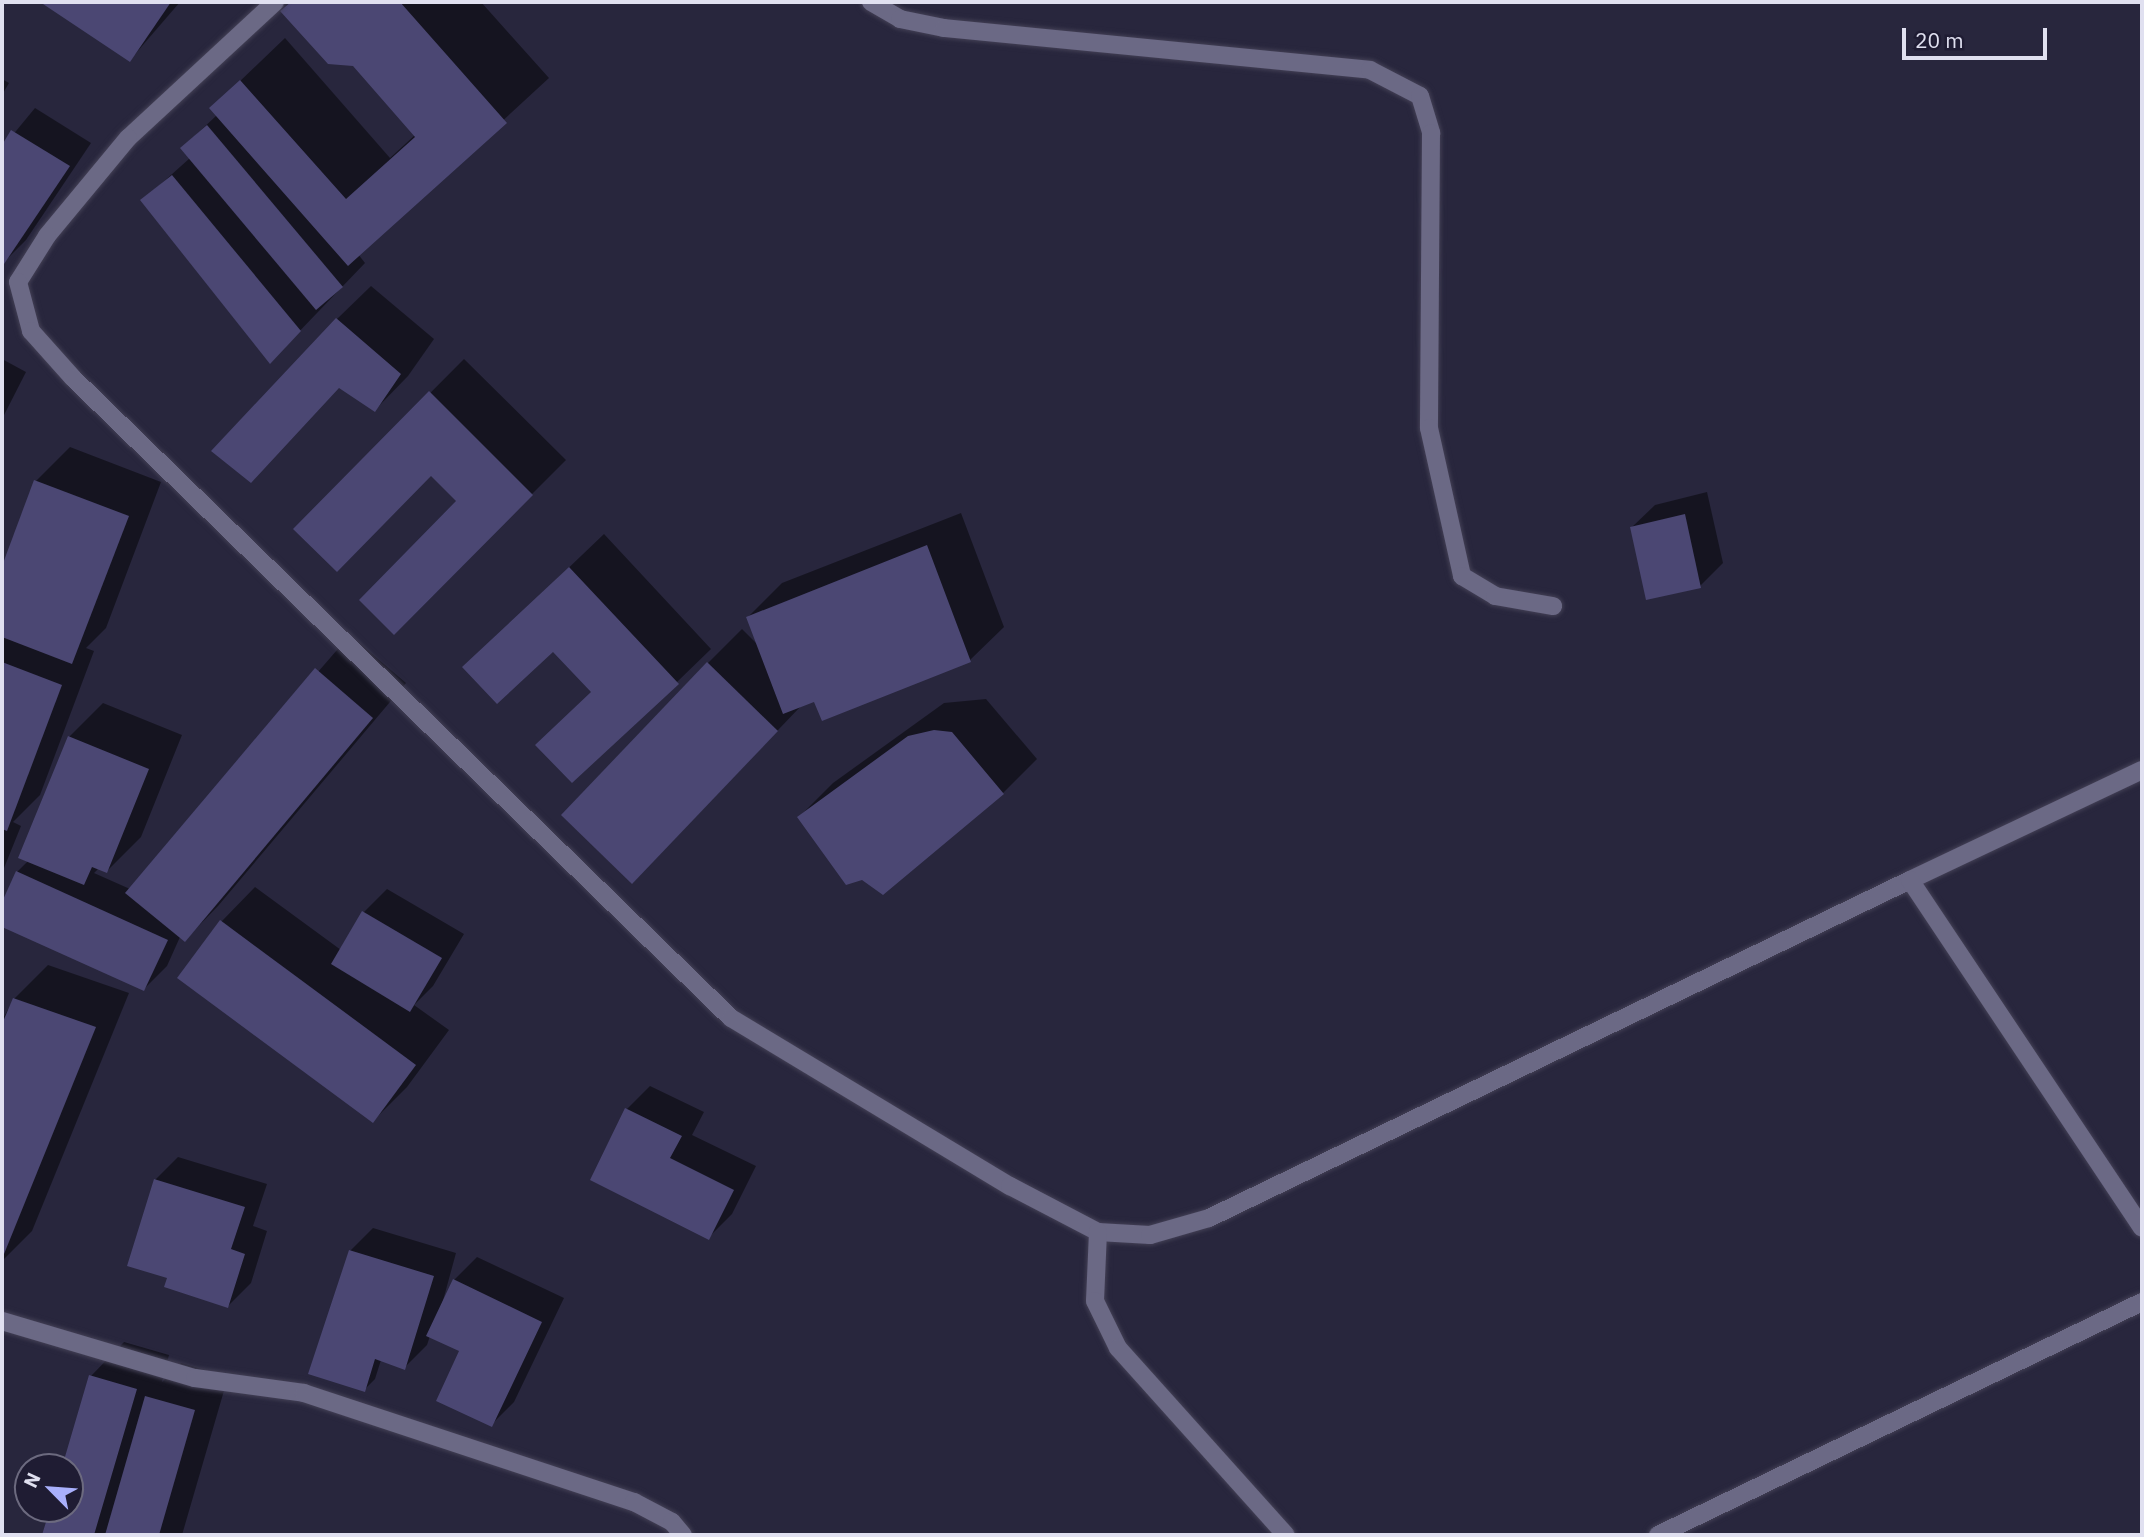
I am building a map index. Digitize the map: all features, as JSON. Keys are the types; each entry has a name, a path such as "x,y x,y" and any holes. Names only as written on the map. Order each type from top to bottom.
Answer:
{"street":[{"path":"275,2 128,138 47,236 19,282 31,331 74,378 731,1018 1010,1186 1098,1232 1150,1235 1209,1218 2142,770"},
{"path":"871,2 900,19 944,28 1370,70 1420,96 1431,133 1429,428 1462,576 1495,596 1553,606"},
{"path":"1910,880 2142,1228"},
{"path":"1098,1232 1095,1301 1118,1348 1286,1535"},
{"path":"1658,1535 2142,1302"},
{"path":"2,1321 195,1378 304,1393 634,1502 672,1522 684,1535"}],"building":[{"path":"40,2 171,2 130,62"},
{"path":"291,2 400,2 507,123 348,266 209,108 240,80 346,199 415,137 353,66 328,64 280,11"},
{"path":"207,125 343,287 316,310 180,148"},
{"path":"11,130 70,166 2,267 2,145"},
{"path":"172,175 301,331 270,364 140,200"},
{"path":"336,318 401,374 375,412 339,388 251,483 211,451"},
{"path":"429,391 533,495 394,635 359,600 456,501 431,476 337,572 293,529"},
{"path":"34,480 129,516 72,664 2,637 2,566"},
{"path":"1685,514 1701,588 1646,600 1630,527"},
{"path":"927,545 971,662 822,721 814,702 783,714 746,617"},
{"path":"569,567 679,684 572,783 535,745 591,692 553,652 497,704 462,667"},
{"path":"2,662 62,685 7,831 2,829"},
{"path":"707,662 778,731 632,884 561,815"},
{"path":"315,668 373,718 185,942 125,893"},
{"path":"934,730 952,732 1004,794 883,895 862,880 846,885 797,817 908,736"},
{"path":"68,736 149,769 107,873 92,867 84,885 18,858"},
{"path":"16,871 168,940 144,991 2,927 2,902"},
{"path":"362,911 442,958 410,1012 331,964"},
{"path":"220,920 416,1065 373,1123 177,978"},
{"path":"13,998 96,1027 2,1259 2,1024"},
{"path":"625,1108 682,1136 670,1158 734,1190 709,1240 590,1180"},
{"path":"154,1179 245,1207 231,1249 245,1254 228,1308 164,1287 167,1278 127,1266"},
{"path":"349,1250 434,1276 405,1370 375,1359 365,1392 308,1374"},
{"path":"453,1279 542,1322 492,1427 436,1401 459,1351 426,1336"},
{"path":"89,1375 137,1389 94,1535 42,1535 46,1523 84,1523 84,1453 66,1453"},
{"path":"145,1396 195,1410 159,1535 105,1535"}]}
